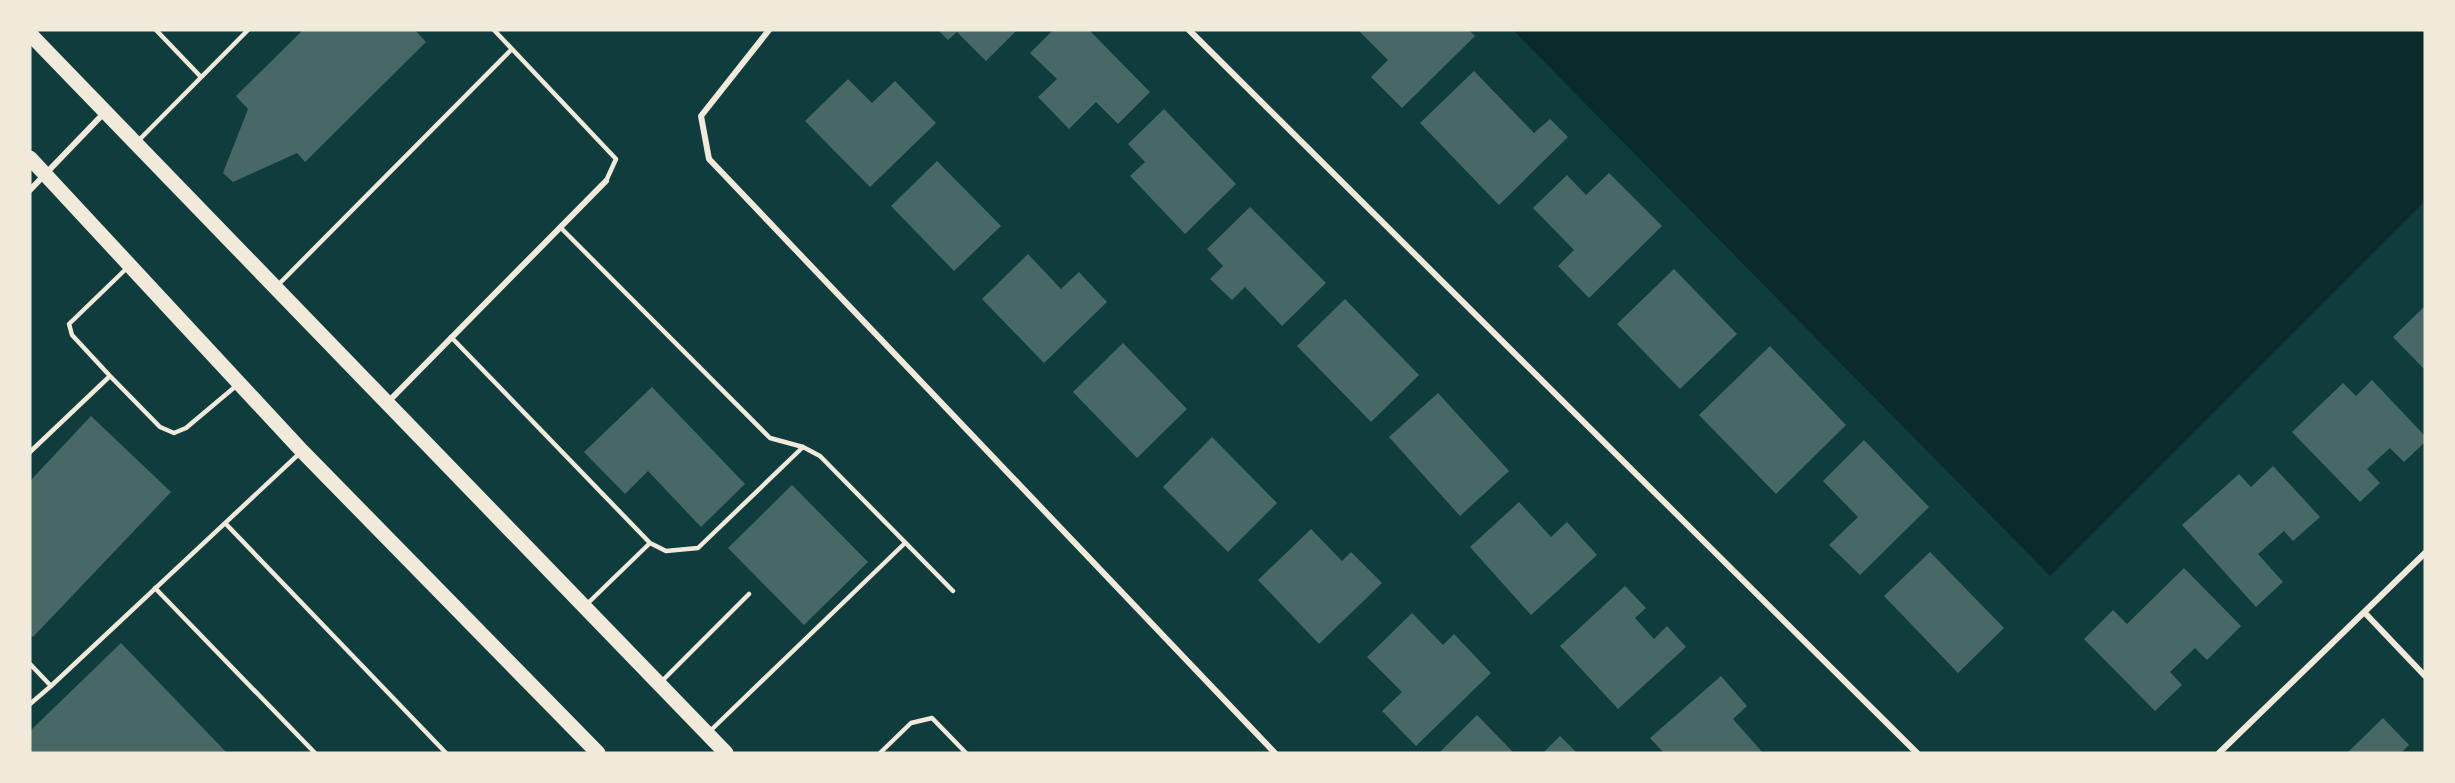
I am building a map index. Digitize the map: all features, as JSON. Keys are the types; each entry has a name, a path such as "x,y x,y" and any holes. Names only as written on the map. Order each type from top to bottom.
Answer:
{"main road":[{"path":"30,34 726,753"},
{"path":"30,158 302,451 598,753"}],"street":[{"path":"769,30 701,116 709,159 1275,753"},
{"path":"1189,30 1917,753"},
{"path":"30,190 105,112"},
{"path":"387,403 606,181"},
{"path":"2219,753 2425,553"},
{"path":"2365,613 2425,676"}],"lane":[{"path":"156,30 201,77"},
{"path":"136,143 248,30"},
{"path":"494,30 616,159 606,181"},
{"path":"276,288 512,49"},
{"path":"560,227 770,438 803,447 820,456 953,591"},
{"path":"130,265 69,324 72,335 110,376 160,427 174,433 186,428 240,383"},
{"path":"451,338 650,543 666,551 698,548 803,447"},
{"path":"30,452 110,376"},
{"path":"30,704 302,451"},
{"path":"225,523 446,753"},
{"path":"584,606 650,543"},
{"path":"707,734 905,543"},
{"path":"156,588 315,753"},
{"path":"659,684 749,594"},
{"path":"30,664 51,686"},
{"path":"880,753 911,723 932,718 966,753"}],"water":[{"path":"1513,30 2425,30 2425,201 2050,576"}],"building":[{"path":"303,30 415,30 426,42 305,162 297,153 233,182 223,173 248,109 236,96"},
{"path":"938,30 1017,30 986,61 957,32 948,40"},
{"path":"1053,30 1089,30 1150,92 1118,124 1096,102 1069,129 1038,97 1057,79 1030,53"},
{"path":"1358,30 1469,30 1475,36 1402,108 1371,77 1388,60"},
{"path":"1474,71 1534,133 1550,119 1568,137 1499,205 1420,123"},
{"path":"848,79 872,103 895,81 936,123 870,187 805,121"},
{"path":"1164,109 1236,184 1185,234 1130,176 1145,162 1128,144"},
{"path":"937,161 1001,226 954,271 891,206"},
{"path":"1609,173 1662,226 1589,298 1558,266 1574,250 1533,208 1567,175 1586,195"},
{"path":"1250,207 1326,283 1282,326 1245,287 1232,300 1210,279 1223,266 1207,249"},
{"path":"1028,254 1061,289 1079,272 1107,302 1044,363 982,299"},
{"path":"1674,269 1737,334 1680,389 1617,324"},
{"path":"1345,299 1419,375 1371,422 1297,346"},
{"path":"2425,306 2425,370 2393,337"},
{"path":"1123,343 1187,409 1137,458 1073,392"},
{"path":"1770,346 1846,425 1776,494 1699,415"},
{"path":"2372,380 2425,436 2425,442 2404,462 2390,448 2367,469 2380,483 2360,502 2292,432 2343,383 2356,396"},
{"path":"652,387 745,484 701,527 648,471 625,494 584,452"},
{"path":"1438,393 1509,471 1460,516 1389,437"},
{"path":"91,416 171,492 33,637 30,634 30,481"},
{"path":"1212,437 1277,503 1228,552 1163,487"},
{"path":"1864,440 1929,507 1860,575 1829,545 1858,517 1823,481"},
{"path":"2273,466 2320,517 2293,541 2284,531 2258,554 2283,582 2256,607 2182,525 2239,474 2251,487"},
{"path":"792,485 868,562 804,625 728,548"},
{"path":"1519,502 1551,537 1567,522 1597,555 1531,615 1470,547"},
{"path":"1311,529 1342,561 1351,552 1382,583 1319,644 1258,580"},
{"path":"1930,552 2004,628 1958,673 1884,596"},
{"path":"2184,568 2241,626 2207,660 2195,648 2170,672 2182,685 2155,711 2084,639 2113,610 2127,624"},
{"path":"1625,586 1646,608 1635,618 1654,639 1667,626 1686,647 1618,709 1560,646"},
{"path":"1412,613 1443,645 1454,634 1491,673 1416,746 1382,711 1402,692 1367,657"},
{"path":"121,643 227,753 30,753 30,731"},
{"path":"1721,676 1747,706 1733,719 1763,753 1664,753 1650,738"},
{"path":"1477,715 1514,753 1439,753"},
{"path":"2383,718 2409,745 2401,753 2347,753"},
{"path":"1560,736 1577,753 1543,753"}]}
